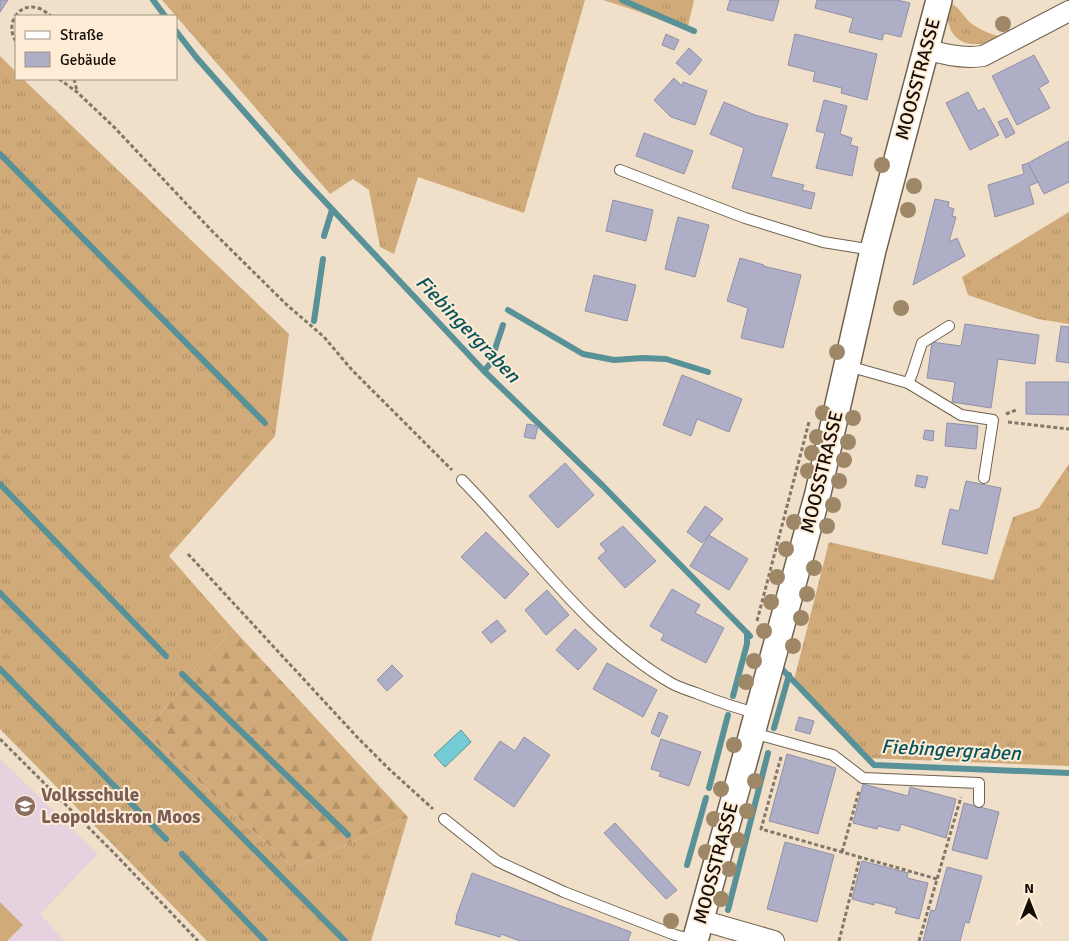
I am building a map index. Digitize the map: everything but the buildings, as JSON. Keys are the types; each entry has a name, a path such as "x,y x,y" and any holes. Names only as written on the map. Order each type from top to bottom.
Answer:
{"street":[{"name":"MOOSSTRASSE","path":"697,933 818,493 873,250 939,0"},
{"path":"926,49 970,58 983,56 1069,11"},
{"path":"697,933 774,941"}],"lane":[{"path":"620,170 745,218 823,242 873,250"},
{"path":"908,383 922,343 949,326"},
{"path":"848,366 908,383 961,415 993,420 984,478"},
{"path":"462,480 496,514 550,577 614,643 672,684 735,708 754,723 786,742 833,755 863,778 980,783 980,802"},
{"path":"444,819 497,861 564,892 675,934 697,933"}],"path":[{"path":"16,15 17,12 28,6 39,8 50,15"},
{"path":"15,17 12,24 15,40"},
{"path":"60,80 77,92 115,128 166,184 255,274 324,337 352,370 462,480"},
{"path":"74,80 77,92"},
{"path":"993,420 1016,410"},
{"path":"756,626 810,419"},
{"path":"993,420 1069,430"},
{"path":"188,554 358,738 388,769 444,819"},
{"path":"0,739 114,853 198,941"},
{"path":"786,742 761,829 937,879"},
{"path":"842,852 863,778"},
{"path":"919,941 965,782"},
{"path":"839,941 860,857"}],"shaded area":[{"name":"Volksschule Leopoldskron Moos","path":"0,759 98,854 40,914 65,941 0,941"}],"green space":[{"path":"162,0 585,0 524,213 418,177 394,254 380,247 369,190 353,179 330,194 178,18 178,15 175,15"},
{"path":"603,0 694,0 687,30"},
{"path":"948,3 958,9 972,24 986,32 1001,37 979,44 969,44 961,41 954,35 950,27"},
{"path":"0,56 15,71 15,80 24,80 289,334 275,436 169,556 233,629 144,732 294,868 408,817 371,941 207,941 0,729"},
{"path":"1069,212 1069,324 1038,319 968,295 962,277"},
{"path":"1069,464 1069,766 866,758 794,680 829,542 993,580 1013,517 1039,508"},
{"path":"233,629 408,817 294,868 144,732"},
{"path":"0,902 23,925 7,941 0,941"}],"water":[{"path":"461,730 471,742 445,767 434,755"}],"waterway":[{"name":"Fiebingergraben","path":"153,0 164,15"},
{"path":"622,0 694,31"},
{"name":"Fiebingergraben","path":"178,34 196,57 299,174 484,371 603,486 750,636"},
{"path":"0,154 265,423"},
{"path":"324,236 332,210"},
{"path":"314,321 323,259"},
{"path":"508,310 583,354 614,360 666,359 708,372"},
{"path":"484,371 490,364 503,325"},
{"path":"0,484 166,656"},
{"path":"0,593 345,941"},
{"path":"733,696 747,644 747,633"},
{"name":"Fiebingergraben","path":"781,668 874,765 1069,773"},
{"path":"0,669 166,839"},
{"path":"182,674 348,835"},
{"path":"774,728 789,675"},
{"path":"709,788 728,715"},
{"path":"728,910 768,753"},
{"path":"687,865 706,798"},
{"path":"182,854 265,941"}],"place":[{"name":"Volksschule Leopoldskron Moos","path":"25,806"}]}
